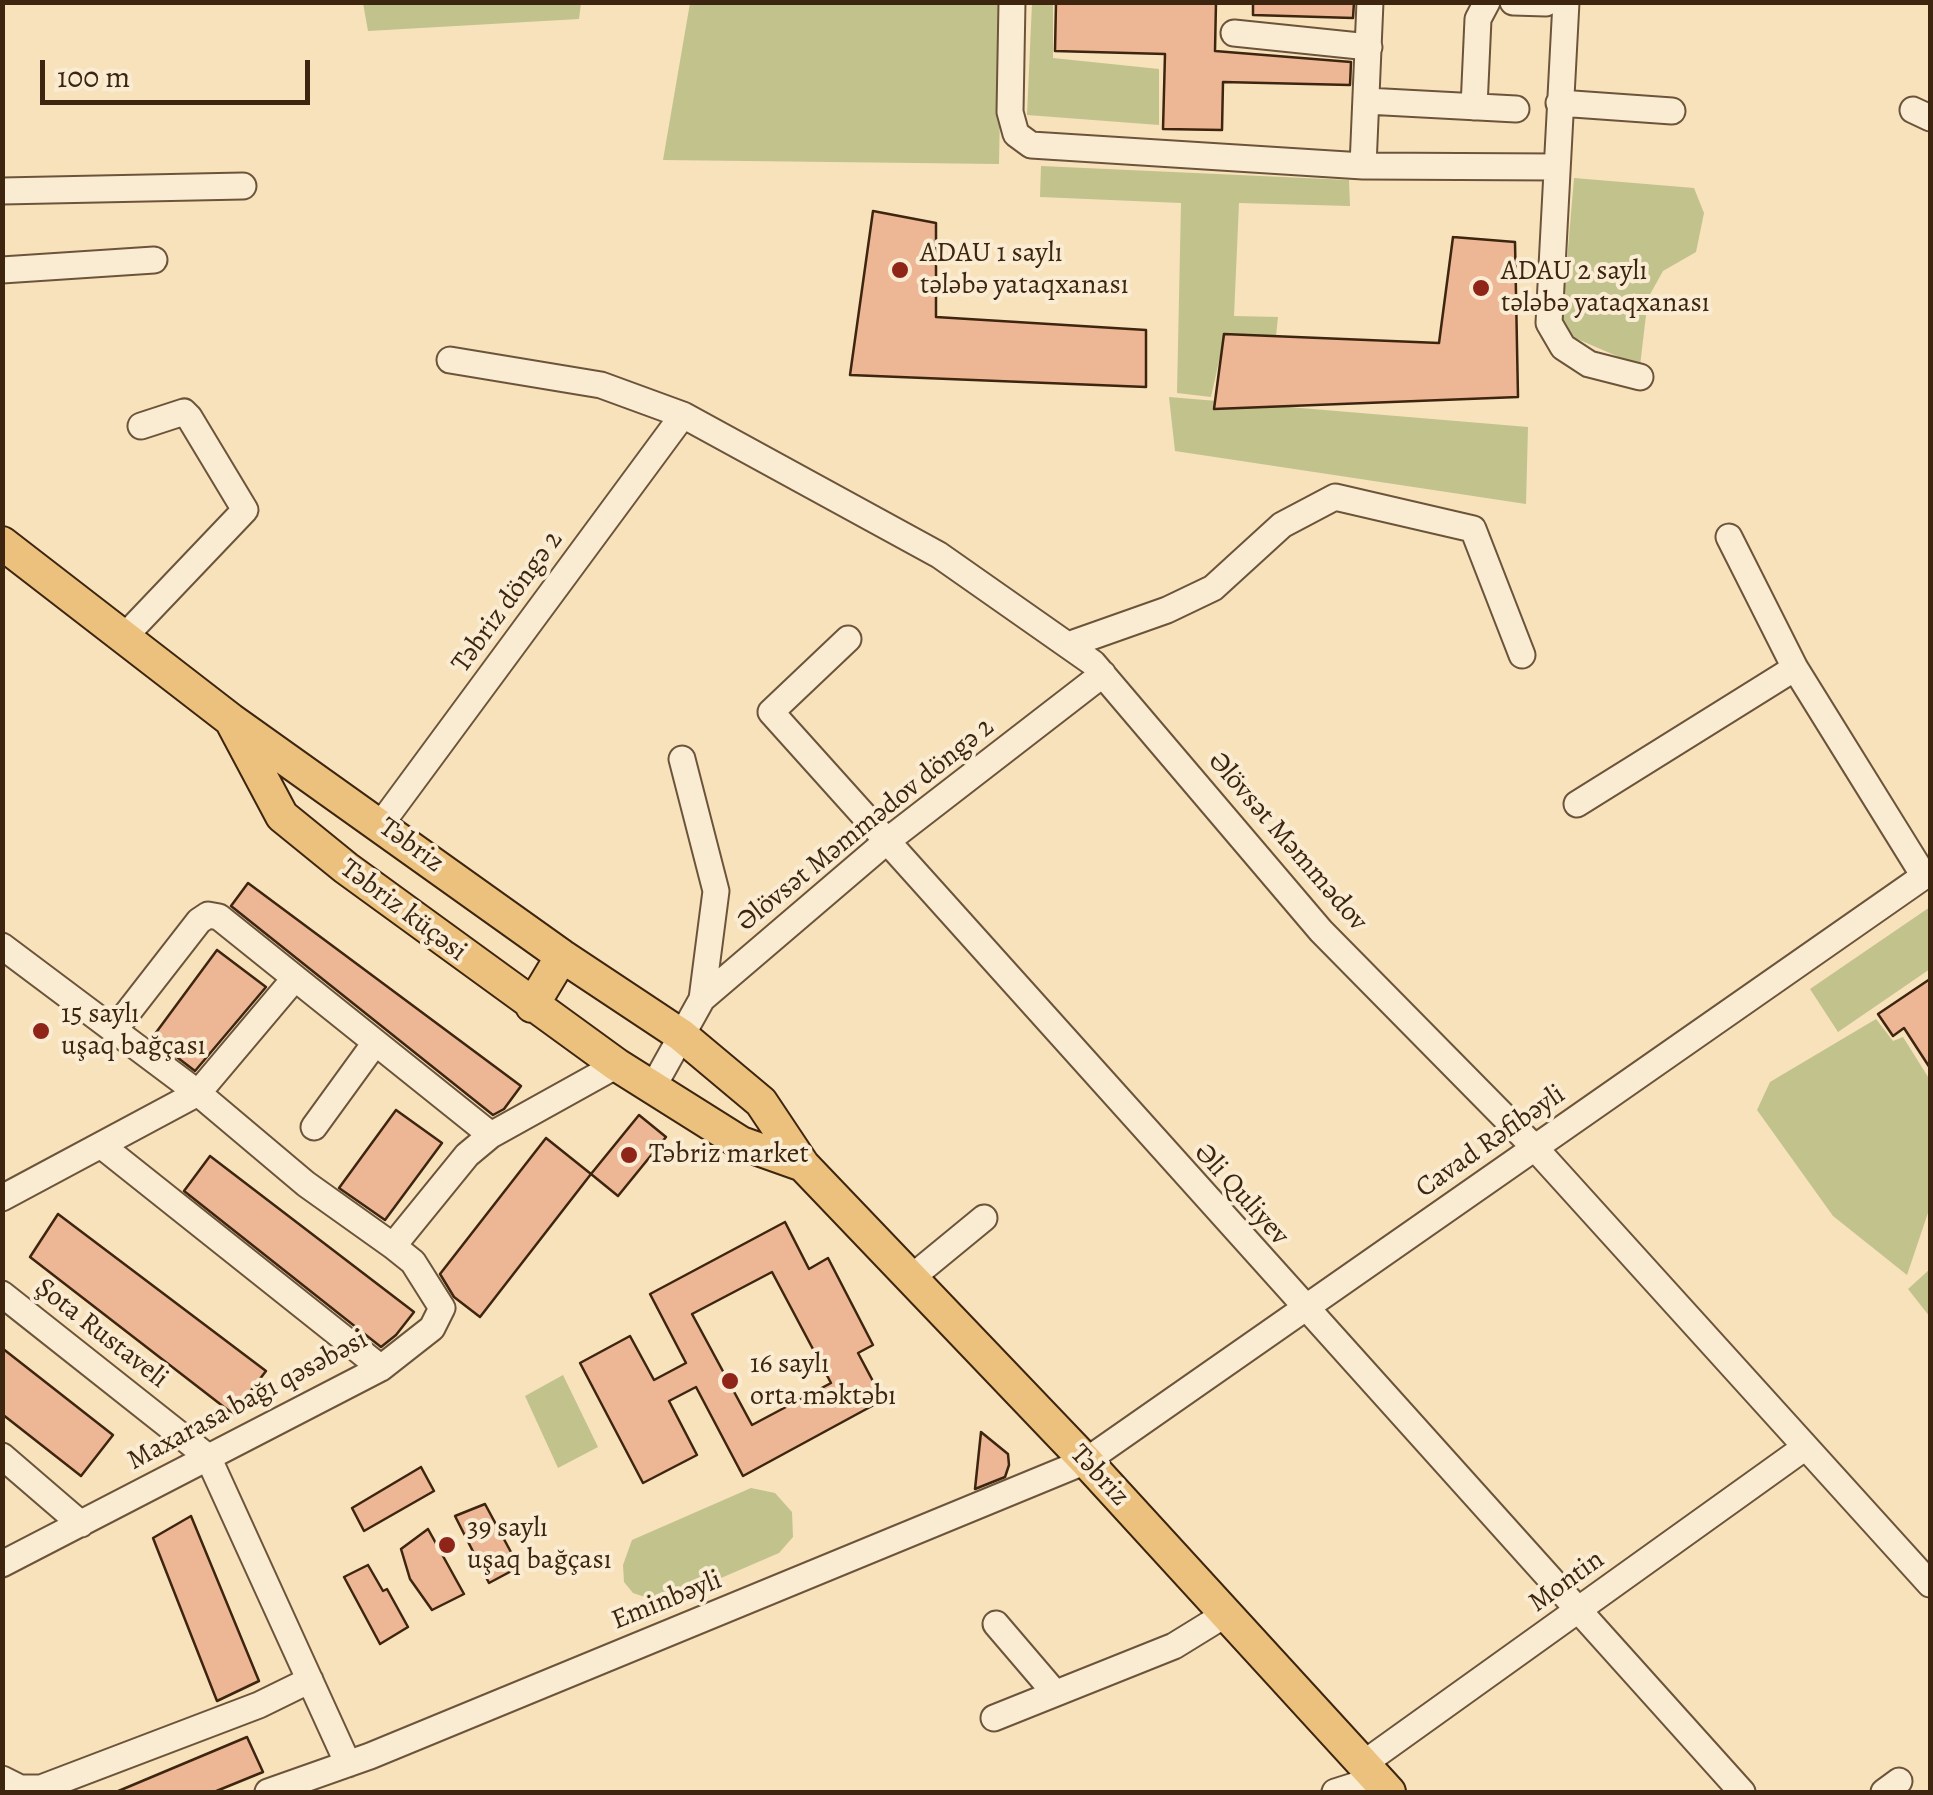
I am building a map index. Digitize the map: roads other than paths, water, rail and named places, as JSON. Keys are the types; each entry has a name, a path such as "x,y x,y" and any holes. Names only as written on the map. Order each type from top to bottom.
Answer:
{"main road":[{"name":"Təbriz","path":"2,543 231,720 562,956 682,1036 761,1102 802,1165 1086,1461 1376,1778"},
{"name":"Təbriz küçəsi","path":"231,720 282,816 616,1065"},
{"path":"532,1006 562,956"},
{"name":"Təbriz","path":"616,1065 741,1143 802,1165"}],"street":[{"path":"1012,2 1010,112 1016,134 1031,145 1363,166 1556,168"},
{"path":"1363,166 1370,2"},
{"path":"1474,106 1478,19 1487,2"},
{"path":"1513,2 1546,4"},
{"path":"1566,2 1549,324 1563,347 1589,364 1640,376"},
{"path":"1234,33 1368,47"},
{"path":"1366,101 1516,110"},
{"path":"1559,104 1672,111"},
{"path":"2,191 243,186"},
{"path":"2,270 154,260"},
{"name":"Əlövsət Məmmədov","path":"450,360 601,385 682,415 939,555 1102,674 1321,931 1535,1148 1930,1584"},
{"path":"124,637 245,510 190,416 184,412 141,426"},
{"name":"Təbriz döngə 2","path":"381,824 682,415"},
{"path":"1068,646 1168,610 1213,588 1282,525 1335,496 1473,529 1522,655"},
{"path":"1729,536 1795,668 1927,874"},
{"name":"Əli Quliyev","path":"848,639 771,712 1303,1310 1742,1792"},
{"path":"1576,804 1795,668"},
{"name":"Əlövsət Məmmədov döngə 2","path":"652,1088 702,999 886,841 1102,674"},
{"path":"682,759 716,891 702,999"},
{"name":"Cavad Rəfibəyli","path":"1086,1461 1927,874"},
{"path":"114,1029 208,915 218,917 491,1136"},
{"path":"2,946 198,1093 306,1184 393,1246 467,1155 491,1136 616,1065"},
{"path":"2,1198 198,1093 295,978"},
{"path":"314,1127 376,1044"},
{"path":"102,1146 381,1368"},
{"path":"911,1278 984,1218"},
{"name":"Maxarasa bağı qəsəbəsi","path":"2,1564 381,1368 442,1315 428,1280 393,1246"},
{"name":"Şota Rustaveli","path":"2,1294 208,1458"},
{"name":"Montin","path":"1335,1792 1376,1778 1576,1613 1804,1448"},
{"path":"2,1456 81,1524"},
{"path":"208,1458 310,1680 342,1775"},
{"name":"Eminbəyli","path":"268,1792 342,1775 1086,1461"},
{"path":"994,1718 1174,1646 1226,1614"},
{"path":"996,1624 1055,1693"},
{"path":"2,1779 20,1788 41,1788 259,1706 310,1680"}],"place":[{"name":"ADAU 1 saylı tələbə yataqxanası","path":"900,270"},
{"name":"ADAU 2 saylı tələbə yataqxanası","path":"1481,288"},
{"name":"15 saylı uşaq bağçası","path":"41,1031"},
{"name":"Təbriz market","path":"629,1155"},
{"name":"16 saylı orta məktəbı","path":"730,1381"},
{"name":"39 saylı uşaq bağçası","path":"447,1545"}]}
